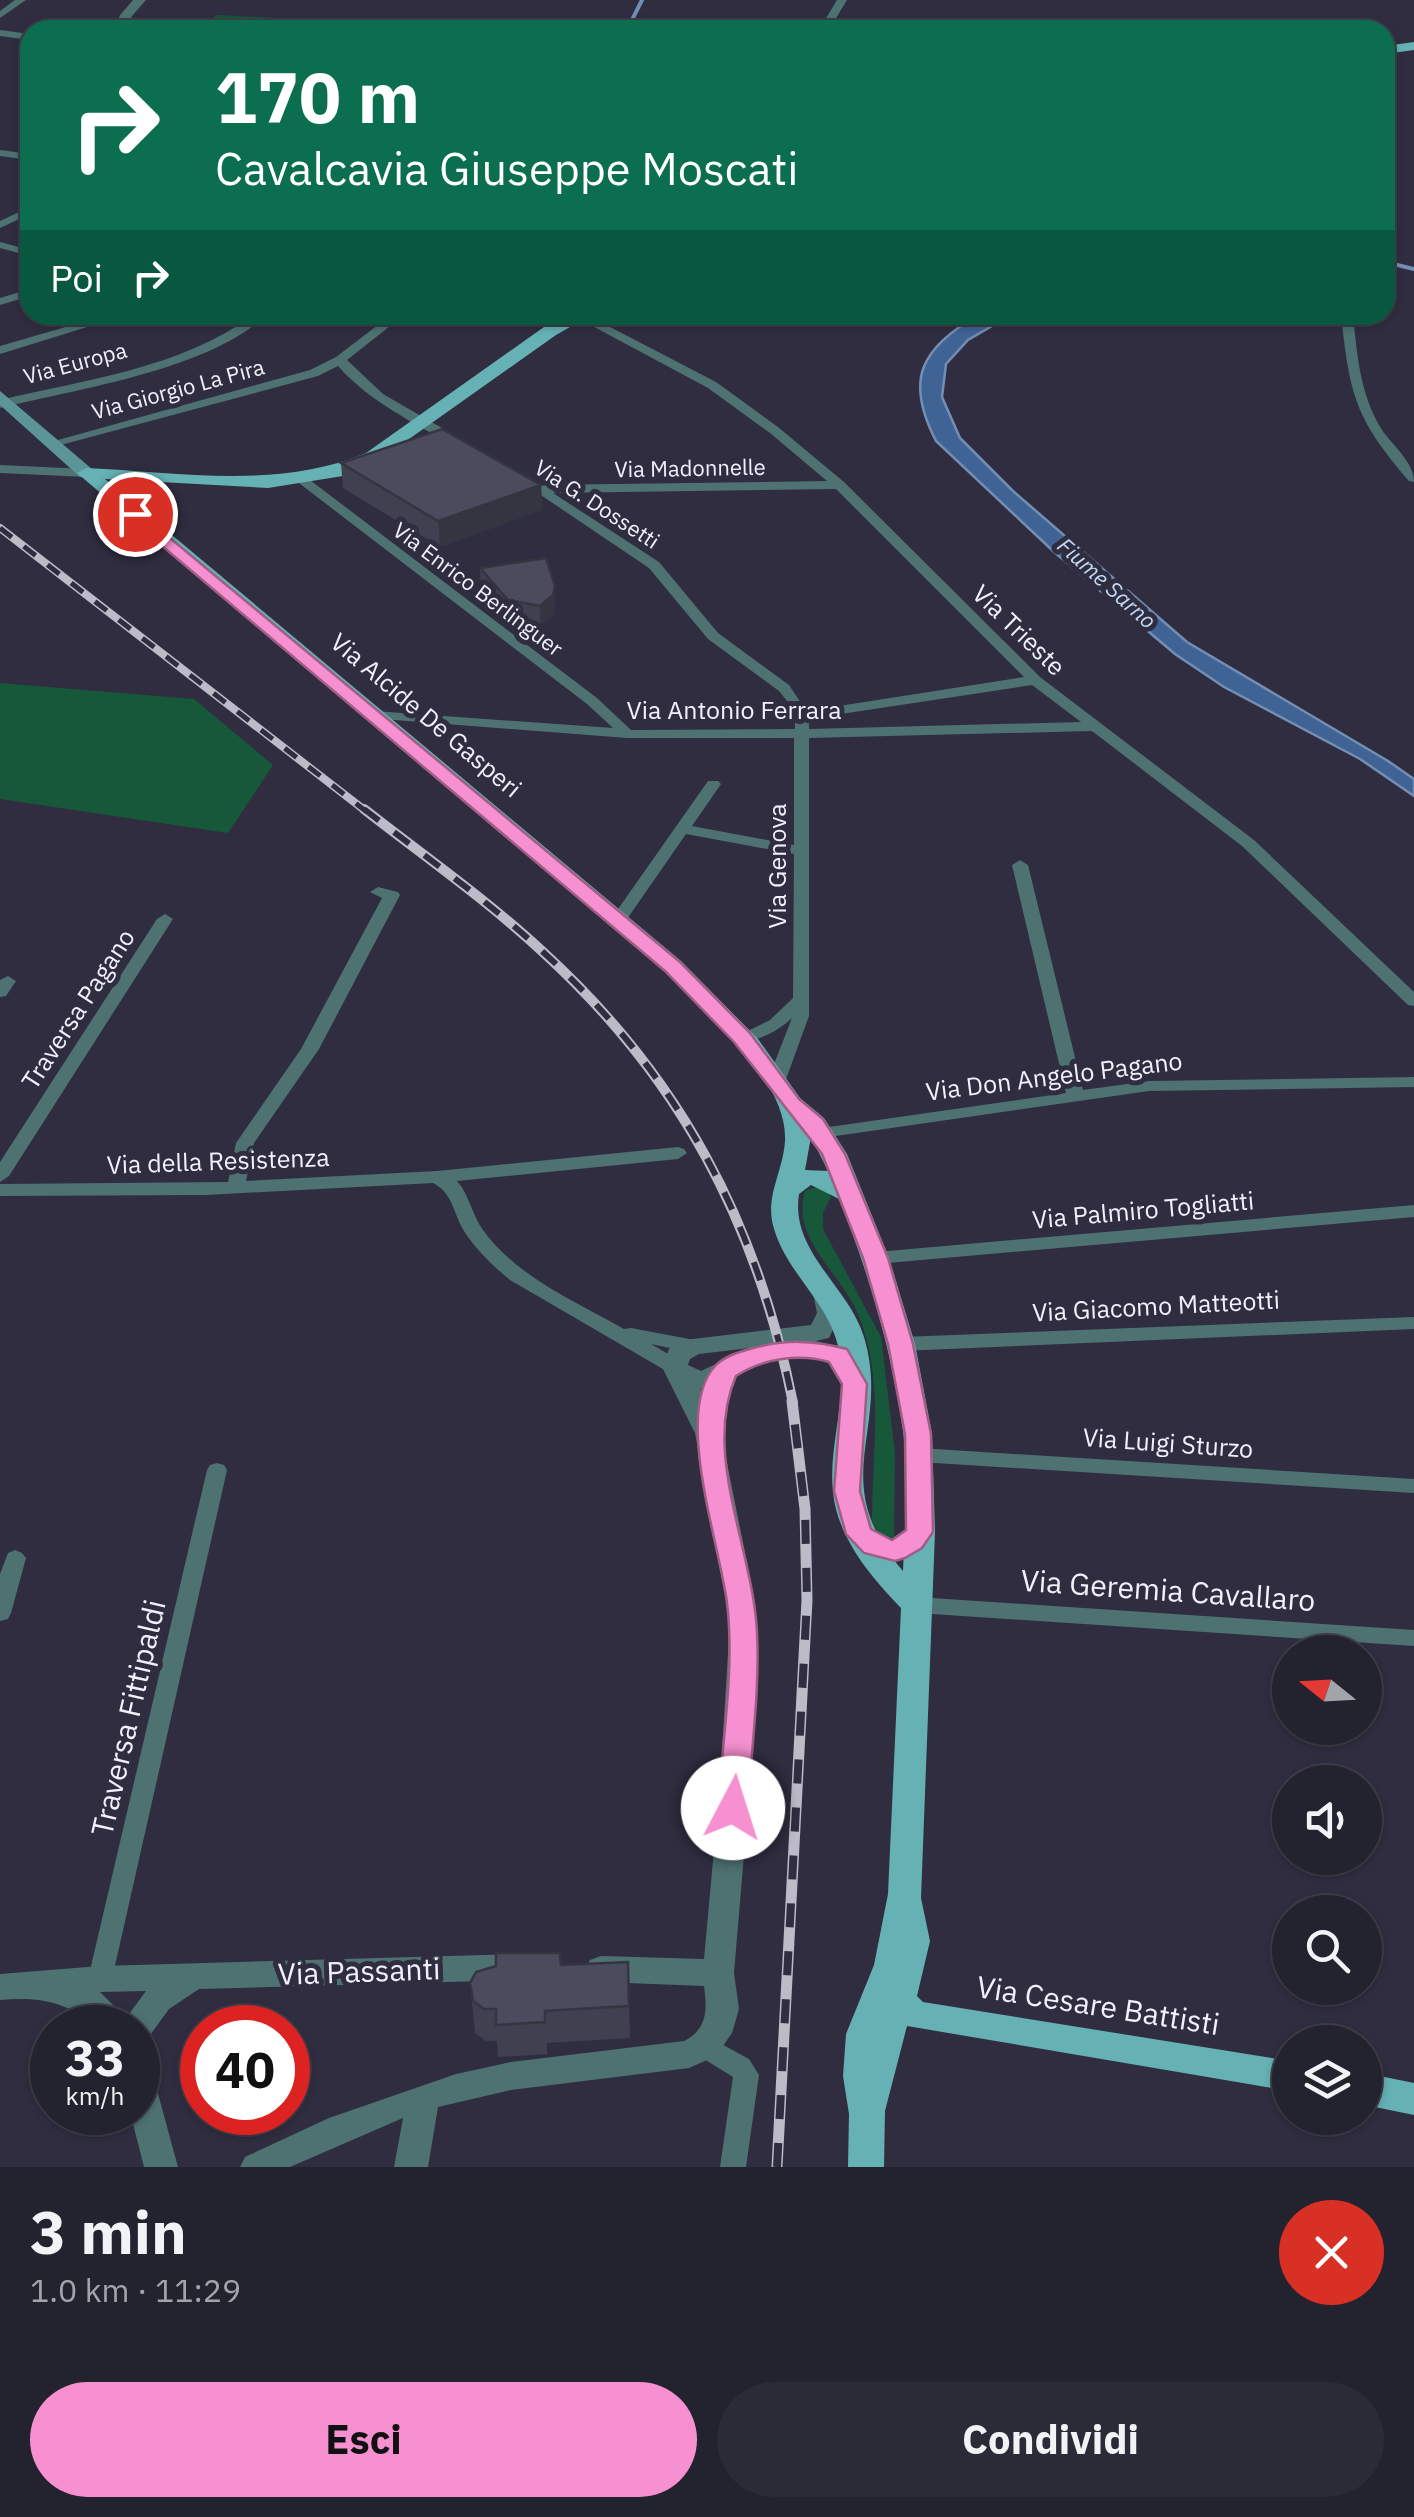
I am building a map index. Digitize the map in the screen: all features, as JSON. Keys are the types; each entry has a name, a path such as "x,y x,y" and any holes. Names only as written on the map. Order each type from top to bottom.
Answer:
{"main road":[{"path":"550,331 555,325"},
{"path":"86,473 268,482 301,480 364,461 561,325"},
{"name":"Via Alcide De Gasperi","path":"2,401 673,966 742,1038 822,1134 876,1258 901,1344 919,1455 920,1532 905,1894 886,2005 864,2034 861,2066 867,2114 866,2167"},
{"name":"Via Alcide De Gasperi","path":"784,1093 798,1130 798,1152 784,1193 786,1224 795,1247 843,1319 853,1352 847,1491 859,1534 917,1606"},
{"path":"784,1193 801,1178 815,1175 831,1179 851,1195"},
{"path":"859,1534 874,1546 895,1551 912,1542 920,1532"},
{"name":"Via Cesare Battisti","path":"886,2005 923,2018 1272,2073"},
{"path":"1382,2092 1414,2098"}],"street":[{"path":"0,15 21,0"},
{"path":"124,20 140,0"},
{"path":"0,350 86,325"},
{"name":"Via Europa","path":"2,401 104,378 193,350 245,325"},
{"name":"Via Giorgio La Pira","path":"53,443 314,373 340,360 385,325"},
{"name":"Via Trieste","path":"599,325 712,386 774,430 839,485 1035,680 1259,852 1414,1000"},
{"path":"1347,325 1358,402 1370,427 1414,478"},
{"path":"340,360 351,375 419,422 466,448"},
{"name":"Via Giorgio La Pira","path":"314,373 351,375"},
{"path":"0,469 86,473"},
{"name":"Via G. Dossetti","path":"506,470 654,565 714,636 796,699"},
{"name":"Via Enrico Berlinguer","path":"301,480 533,655 627,734"},
{"name":"Via Madonnelle","path":"542,490 839,485"},
{"path":"839,710 796,699 803,727 839,710 1035,680"},
{"name":"Via Antonio Ferrara","path":"374,715 627,734 803,727 1095,726"},
{"name":"Via Genova","path":"784,1093 802,998 803,727"},
{"path":"619,920 714,784"},
{"path":"683,829 802,851"},
{"path":"1020,865 1075,1094"},
{"path":"236,1188 244,1143 310,1049 392,895 378,892"},
{"name":"Traversa Pagano","path":"0,1176 165,919"},
{"path":"742,1038 776,1024 802,998"},
{"name":"Via Don Angelo Pagano","path":"822,1134 1149,1086 1414,1082"},
{"name":"Via della Resistenza","path":"0,1190 236,1188 437,1178 678,1153"},
{"path":"437,1178 453,1186 472,1228 498,1260 534,1288 616,1330 678,1371 708,1380 761,1348"},
{"name":"Via Palmiro Togliatti","path":"876,1258 1414,1211"},
{"path":"810,1342 828,1320 824,1291"},
{"name":"Via Giacomo Matteotti","path":"901,1344 1414,1323"},
{"path":"616,1330 693,1346 761,1348 810,1342 838,1356 854,1384"},
{"path":"693,1346 678,1355 678,1371 708,1433 741,1602 743,1636 718,1973 722,2020 717,2054"},
{"path":"708,1433 713,1400 725,1371"},
{"name":"Via Luigi Sturzo","path":"919,1455 1414,1486"},
{"name":"Traversa Fittipaldi","path":"100,1979 217,1470"},
{"path":"0,1613 15,1558"},
{"name":"Via Geremia Cavallaro","path":"917,1606 1414,1638"},
{"name":"Via Passanti","path":"0,1987 100,1979 565,1968 718,1973"},
{"path":"150,2005 168,1989 196,1976"},
{"path":"37,1986 93,2005"},
{"path":"257,2167 316,2139 423,2098 482,2082 717,2054 740,2066 746,2076 734,2167"},
{"path":"411,2167 423,2098"},
{"path":"153,2135 161,2167"}],"green space":[{"path":"216,15 299,19 298,20 212,20"},
{"path":"0,683 194,699 273,765 228,833 0,799"},
{"path":"824,1188 831,1197 823,1213 823,1229 881,1337 895,1453 894,1538 878,1537 872,1521 872,1364 858,1314 819,1255 805,1224 805,1191"}],"water":[{"name":"Fiume Sarno","path":"994,325 968,340 946,364 942,397 960,438 1013,491 1187,642 1388,761 1414,779 1414,796 1360,759 1224,687 1175,654 1053,551 936,441 926,419 920,383 931,353 959,328"}],"building":[{"path":"442,429 541,485 438,521 341,463"},
{"path":"546,558 555,586 553,595 540,606 508,600 480,568"},
{"path":"496,1953 560,1953 561,1965 628,1962 629,2006 545,2011 545,2022 496,2025 496,2009 484,2009 473,2001 470,1983 476,1972 496,1966"}],"waterway":[{"path":"632,20 642,0"},
{"path":"1395,264 1414,269"}],"railway":[{"path":"0,528 367,812"},
{"path":"364,809 478,896 543,952 592,1000 673,1102 706,1157 758,1274 793,1403"},
{"path":"777,2167 807,1600 805,1509 792,1401"}],"route":[{"path":"135,514 673,966 742,1038 791,1104 815,1124 834,1154 876,1258 901,1344 918,1434 920,1532 912,1542 895,1551 874,1546 859,1534 847,1491 854,1384 838,1356 819,1348 763,1354 742,1360 725,1371 717,1385 708,1433 741,1602 744,1670 733,1808"}]}
